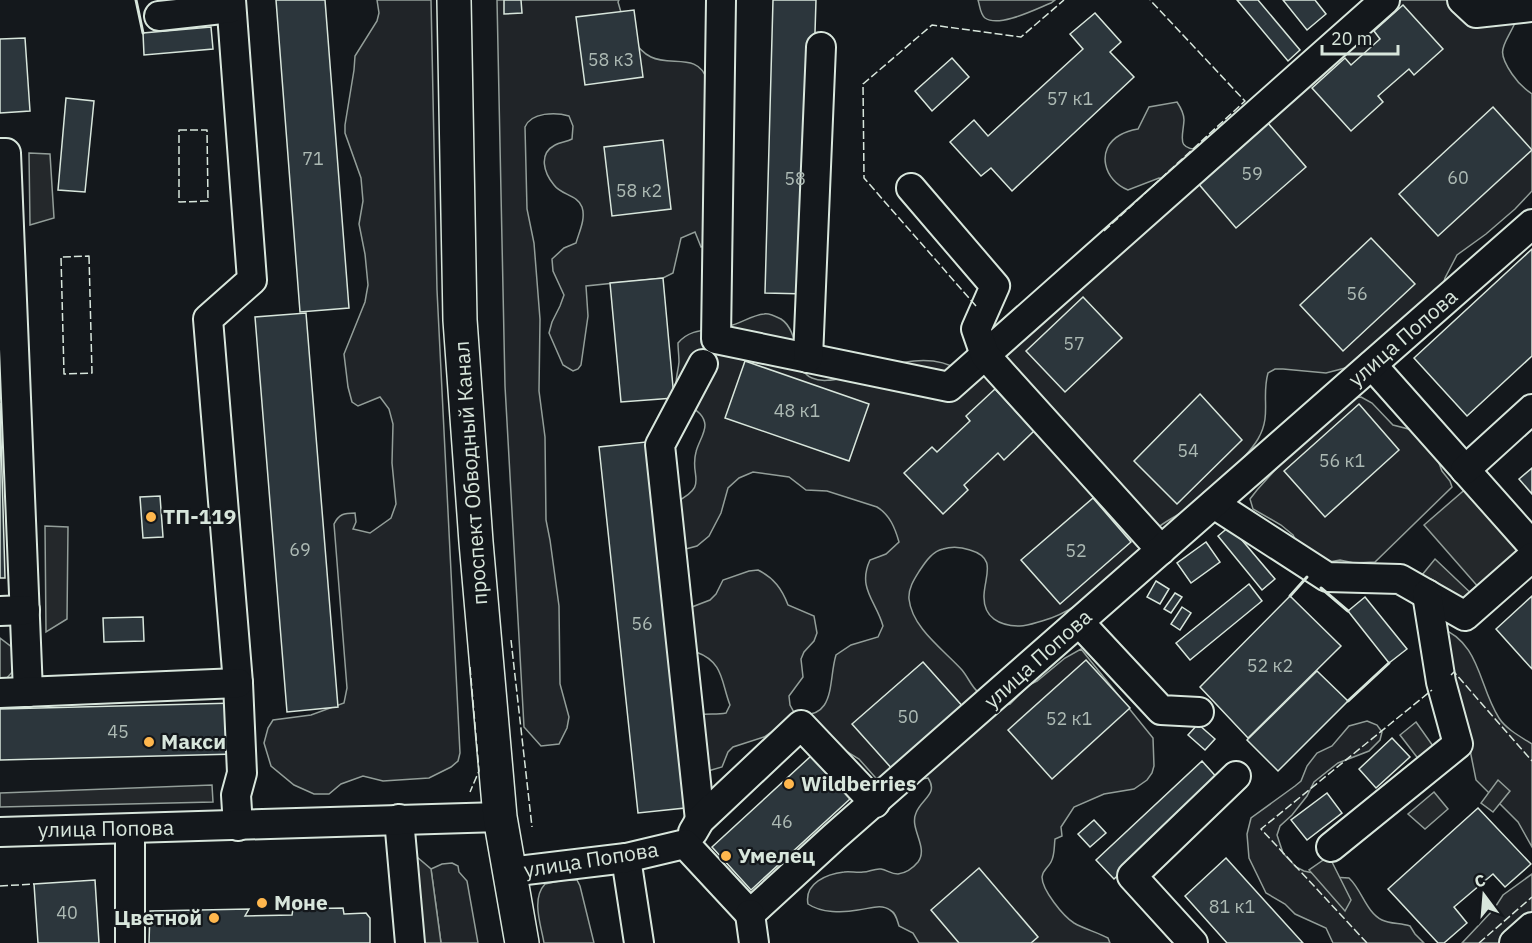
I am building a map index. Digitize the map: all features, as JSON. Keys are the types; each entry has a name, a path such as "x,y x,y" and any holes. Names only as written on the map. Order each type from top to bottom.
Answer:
{"main road":[{"name":"проспект Обводный Канал","path":"454,0 459,321 500,817 522,943"}],"street":[{"path":"721,0 716,339 949,387 1385,0"},
{"path":"1462,0 1476,13 1532,7"},
{"path":"159,16 231,4 252,280 208,319 238,683 242,773 236,795 238,826"},
{"path":"808,358 821,47"},
{"path":"0,153 6,153 12,610 28,692"},
{"path":"911,188 995,286 976,329 985,355 1161,550"},
{"name":"улица Попова","path":"509,872 626,858 692,832 750,914 834,837 1532,224"},
{"path":"692,832 660,445 703,364"},
{"path":"1372,365 1532,545"},
{"path":"1465,470 1532,409"},
{"path":"1214,504 1328,577 1400,579 1465,616 1532,558"},
{"path":"1331,846 1458,744 1442,682 1426,594"},
{"path":"1079,622 1161,710 1199,712"},
{"path":"0,693 238,683"},
{"path":"692,832 801,725 875,803"},
{"path":"1193,943 1132,876 1236,776"},
{"name":"улица Попова","path":"0,832 500,817"},
{"path":"399,819 410,943"},
{"path":"130,829 130,943"},
{"path":"626,858 639,943"},
{"path":"750,914 754,943"},
{"path":"1514,943 1532,927"}],"shaded area":[{"path":"377,0 431,0 437,290 460,753 458,761 451,767 429,778 383,781 363,776 341,784 329,794 314,794 294,785 271,766 264,743 268,728 273,720 311,715 344,703 347,688 334,524 342,515 355,513 356,522 353,529 370,533 391,518 396,504 392,463 393,424 389,409 380,397 358,406 352,402 344,354 365,302 368,285 359,224 363,201 361,178 345,133 345,125 355,56 377,21 379,13"},
{"path":"497,0 619,0 629,33 644,53 659,60 691,63 703,71 707,80 708,244 701,247 695,232 681,238 673,273 663,278 586,286 588,316 581,365 573,371 563,365 549,333 564,295 553,271 552,259 564,248 576,243 582,225 583,212 577,200 554,185 544,164 546,153 550,149 572,139 573,126 569,116 544,114 533,118 525,127 527,209 534,243 540,319 539,391 545,437 546,520 559,606 560,684 569,717 567,728 559,744 541,746 524,727 505,386"},
{"path":"978,0 1055,0 1027,13 999,21 983,16"},
{"path":"1387,0 1521,0 1503,53 1514,77 1532,94 1532,191 1486,234 1457,255 1443,286 1349,367 1326,373 1275,369 1268,373 1264,422 1252,448 1210,489 1156,529 1138,554 1073,607 1053,617 1028,625 1013,626 994,619 986,610 984,603 987,562 978,553 954,547 939,550 933,554 920,570 911,587 909,599 911,610 922,629 962,670 973,687 984,696 1002,706 1010,704 1029,685 1081,649 1153,738 1154,766 1147,780 1134,789 1104,794 1074,807 1061,827 1062,836 1055,839 1052,859 1042,877 1045,889 1069,920 1108,938 1110,943 919,943 913,933 899,926 895,915 886,908 832,912 808,904 810,890 824,877 879,869 898,874 912,868 921,856 915,825 916,813 930,792 931,784 928,778 882,785 859,759 799,722 733,747 728,752 722,767 708,771 699,715 726,713 730,705 717,667 705,656 696,652 684,610 710,600 723,580 749,571 758,570 773,580 788,605 814,616 817,633 801,659 803,677 789,696 790,705 795,714 818,711 828,696 836,655 851,645 878,637 883,626 867,587 867,570 870,560 886,554 899,542 891,522 877,507 827,491 806,490 789,477 753,472 739,478 728,488 721,513 709,536 697,546 682,550 676,502 692,491 695,485 697,449 705,425 702,416 678,394 676,380 679,362 678,343 695,332 722,328 766,314 781,319 787,325 792,333 802,368 812,378 839,379 890,365 919,361 933,361 959,370 1167,179 1159,178 1128,190 1113,180 1106,164 1107,148 1112,141 1124,133 1138,129 1149,107 1177,102 1184,120 1182,142 1188,148 1202,150"},
{"path":"29,153 50,154 54,218 30,225"},
{"path":"1361,397 1372,403 1393,425 1428,434 1442,471 1452,487 1375,562 1354,563 1340,560 1324,563 1297,543 1293,535 1281,525 1253,509 1250,499 1292,451 1311,438 1354,398"},
{"path":"1469,486 1525,550 1480,589 1424,525"},
{"path":"45,526 68,527 67,619 46,632"},
{"path":"1435,559 1476,598 1467,610 1422,575"},
{"path":"1439,627 1453,634 1471,654 1492,705 1502,722 1532,744 1532,847 1518,822 1476,780"},
{"path":"0,638 13,648 14,670 6,679 0,680"},
{"path":"1367,721 1377,725 1382,732 1380,740 1369,751 1338,763 1314,782 1307,796 1280,826 1277,835 1283,853 1296,867 1332,877 1349,878 1372,912 1385,921 1410,926 1424,943 1333,943 1326,928 1295,914 1285,904 1266,893 1249,858 1247,834 1251,818 1301,781 1307,766 1317,753 1332,746 1349,726"},
{"path":"1416,722 1438,753 1423,765 1400,735"},
{"path":"1498,780 1510,791 1493,812 1481,803"},
{"path":"212,785 213,802 0,807 0,793"},
{"path":"1434,792 1448,809 1425,829 1408,814"},
{"path":"1329,856 1351,900 1345,911 1309,870"},
{"path":"417,857 431,869 441,943 416,943"},
{"path":"452,863 458,866 459,872 467,881 478,943 441,943 431,869"},
{"path":"1532,874 1532,943 1462,943 1494,909 1503,895"},
{"path":"577,880 580,886 594,943 544,943 538,912 541,890 545,884"}],"building":[{"path":"276,0 325,0 349,308 300,312"},
{"path":"504,0 521,0 522,13 504,14"},
{"path":"773,0 816,0 807,294 765,293"},
{"path":"1237,0 1258,0 1300,50 1288,61"},
{"path":"1283,0 1315,0 1326,14 1307,30"},
{"path":"1403,5 1443,49 1414,75 1409,69 1378,96 1383,102 1351,131 1312,88 1345,58 1351,65 1380,39 1374,31"},
{"path":"634,10 643,77 585,85 576,17"},
{"path":"1095,13 1121,42 1110,52 1134,77 1012,191 991,168 981,176 950,142 974,120 988,136 1083,49 1070,34"},
{"path":"211,27 213,49 144,55 143,33"},
{"path":"25,38 30,111 0,113 0,39"},
{"path":"952,58 969,77 932,111 915,91"},
{"path":"66,98 94,101 85,192 58,190"},
{"path":"1493,107 1532,150 1438,236 1399,194"},
{"path":"1267,122 1306,167 1236,228 1197,182"},
{"path":"663,140 671,209 612,216 604,147"},
{"path":"1371,238 1415,284 1343,351 1300,305"},
{"path":"1532,249 1532,356 1467,416 1414,358"},
{"path":"663,278 674,398 621,402 610,283"},
{"path":"1083,297 1122,338 1065,392 1026,351"},
{"path":"306,313 338,707 287,712 255,317"},
{"path":"745,361 869,404 849,461 725,418"},
{"path":"995,389 1034,431 1004,460 998,453 964,485 968,490 943,514 904,473 932,447 937,452 970,421 966,416"},
{"path":"1200,394 1242,440 1177,504 1134,461"},
{"path":"0,403 5,578 0,578"},
{"path":"1359,404 1399,450 1325,517 1284,471"},
{"path":"646,442 685,808 638,813 599,447"},
{"path":"1532,468 1532,494 1519,479"},
{"name":"ТП-119","path":"160,496 163,537 143,538 140,497"},
{"path":"1093,498 1131,542 1060,604 1021,560"},
{"path":"1230,526 1275,579 1262,590 1218,536"},
{"path":"1206,542 1220,562 1191,583 1177,563"},
{"path":"1156,581 1169,589 1160,604 1147,597"},
{"path":"1249,584 1262,601 1190,660 1176,643"},
{"path":"1175,593 1182,597 1171,613 1164,609"},
{"path":"1290,596 1341,646 1248,738 1200,687"},
{"path":"1532,596 1532,669 1496,629"},
{"path":"1365,597 1407,649 1389,663 1348,611"},
{"path":"1182,607 1191,613 1180,630 1171,624"},
{"path":"143,617 144,641 104,642 103,618"},
{"path":"1086,660 1130,708 1052,779 1008,730"},
{"path":"923,662 965,709 894,771 852,724"},
{"path":"1317,671 1348,701 1278,771 1247,740"},
{"path":"235,703 236,754 0,760 0,709"},
{"path":"1198,724 1215,739 1205,750 1188,735"},
{"path":"1392,738 1410,757 1376,788 1359,769"},
{"path":"811,756 850,799 751,890 712,847"},
{"path":"1202,761 1220,781 1114,879 1096,860"},
{"path":"1327,793 1342,813 1307,840 1291,820"},
{"path":"1478,808 1531,864 1505,887 1493,874 1454,907 1467,923 1444,943 1438,943 1388,889"},
{"path":"1094,820 1106,833 1090,847 1078,834"},
{"path":"1226,858 1303,943 1227,943 1185,896"},
{"path":"979,868 1038,937 1031,943 959,943 931,910"},
{"path":"95,880 99,943 38,943 34,884"},
{"path":"343,908 344,914 366,913 370,918 370,943 149,943 150,911 249,909 245,916 292,915 293,909"}],"fence":[{"path":"976,306 864,178 863,84 932,25 1021,37 1064,0"},
{"path":"1104,231 1245,101 1150,0"},
{"path":"179,130 207,130 208,201 179,202 179,130"},
{"path":"89,256 92,373 64,374 61,257 89,256"},
{"path":"511,640 532,827"},
{"path":"470,667 479,771 470,792"},
{"path":"1451,675 1454,672 1532,761"},
{"path":"1367,943 1261,829 1432,690"},
{"path":"0,886 34,884"},
{"path":"1479,943 1532,897"}],"wall":[{"path":"136,0 143,33"},
{"path":"1290,596 1307,577"},
{"path":"1321,588 1348,611"},
{"path":"1348,701 1389,663"}],"place":[{"name":"ТП-119","path":"151,517"},
{"name":"Макси","path":"149,742"},
{"name":"Wildberries","path":"789,784"},
{"name":"Умелец","path":"726,856"},
{"name":"Моне","path":"262,903"},
{"name":"Цветной","path":"214,918"}]}
